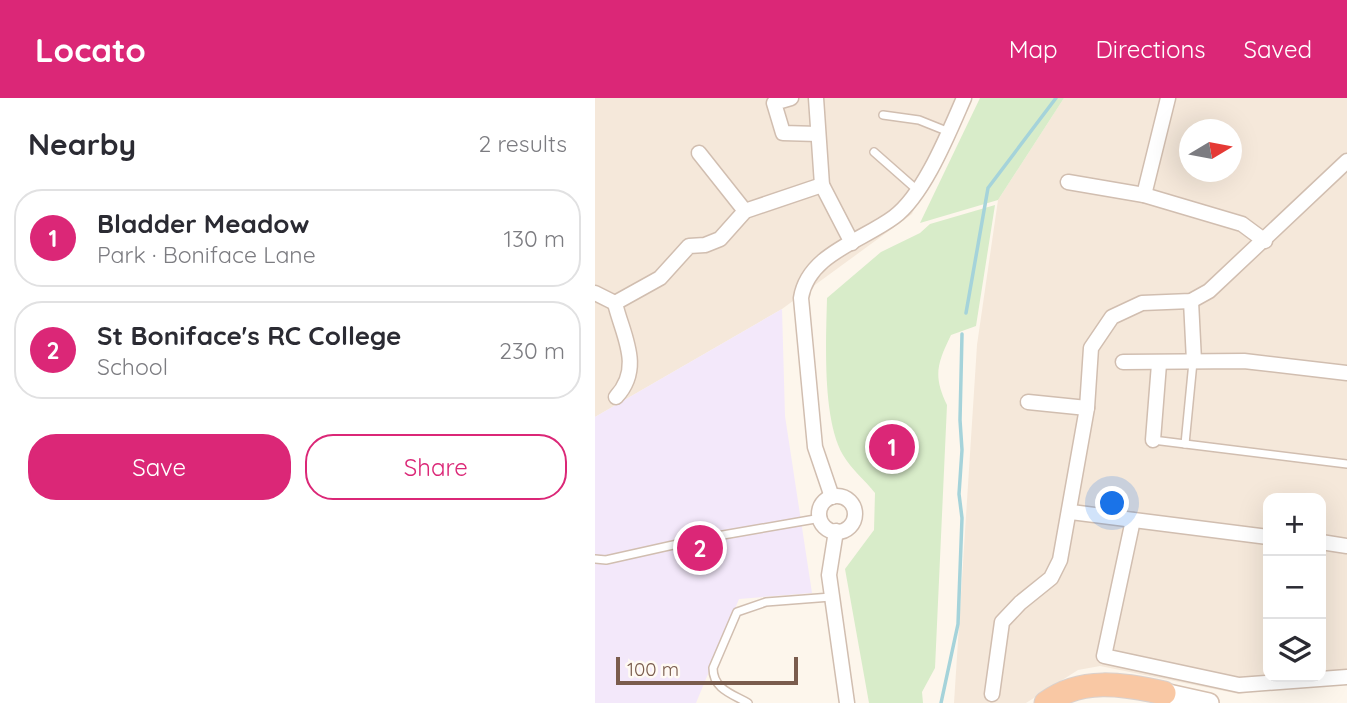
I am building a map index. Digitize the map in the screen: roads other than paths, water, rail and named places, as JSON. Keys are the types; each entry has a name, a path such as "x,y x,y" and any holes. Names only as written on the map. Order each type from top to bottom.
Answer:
{"highway":[{"path":"1046,703 1070,689 1093,685 1123,684 1162,698"}],"main road":[{"path":"1162,698 1209,703"}],"street":[{"path":"792,98 774,103 776,118 783,133 818,134"},
{"path":"816,98 822,185 852,243"},
{"path":"832,497 815,447 801,298 803,282 809,274 852,243 896,216 928,175 964,98"},
{"path":"1145,195 1168,98"},
{"path":"699,153 745,211"},
{"path":"992,694 1002,622 1020,603 1051,578 1060,560 1071,512 1087,408 1091,348 1112,317 1142,303 1191,301 1209,291 1347,161"},
{"path":"1068,182 1145,195 1242,224 1265,241"},
{"path":"615,303 660,278 689,246 720,240 745,211 822,185"},
{"path":"595,293 615,303 630,343 631,362 625,383 616,397"},
{"path":"1191,301 1194,361"},
{"path":"1123,362 1159,364 1244,360 1347,373"},
{"path":"1153,440 1159,364"},
{"path":"1028,402 1087,408"},
{"path":"832,497 846,498 855,514 850,527 836,531 827,528 821,518 821,507 832,497"},
{"path":"1071,512 1263,536"},
{"path":"1133,520 1104,656 1239,684 1347,677"},
{"path":"836,531 829,575 847,703"},
{"path":"1326,543 1347,546"}],"lane":[{"path":"883,115 919,120 949,132"},
{"path":"874,152 916,189"},
{"path":"1185,444 1194,361"},
{"path":"1153,440 1347,464"},
{"path":"595,559 606,560 700,539 821,518"},
{"path":"748,703 716,685 713,678 713,668 737,612 766,602 831,597"}],"waterway":[{"path":"966,313 988,188 1056,98"},
{"path":"941,703 958,624 962,518 959,494 962,450 962,334"}],"place":[{"name":"Bladder Meadow","path":"892,447"},
{"name":"St Boniface's RC College","path":"700,548"}]}
